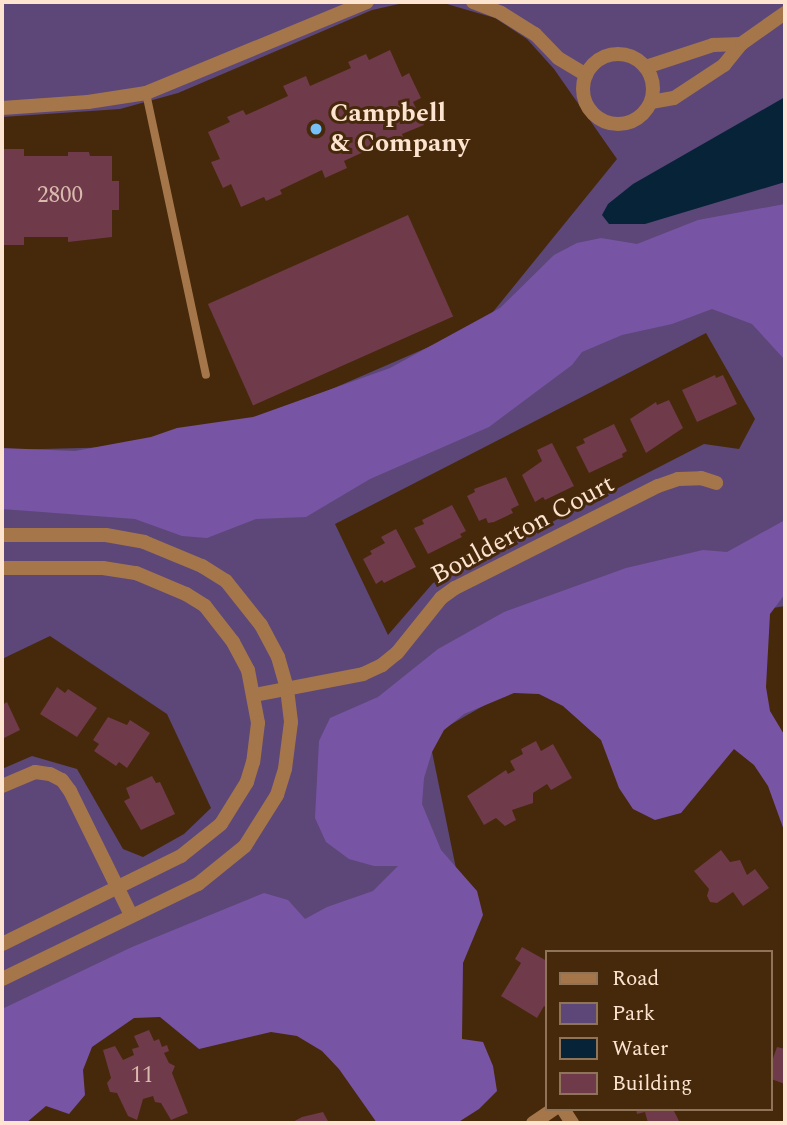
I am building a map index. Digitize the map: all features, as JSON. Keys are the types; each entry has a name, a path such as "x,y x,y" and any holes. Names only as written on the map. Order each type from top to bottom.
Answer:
{"street":[{"path":"2,108 98,101 146,93 367,2"},
{"path":"473,2 501,13 535,34 558,58 586,75"},
{"path":"651,102 674,98 694,85 724,65 741,44 785,13"},
{"path":"646,67 713,45 741,44"},
{"path":"614,54 626,55 646,67 653,84 651,102 645,112 627,123 605,122 589,108 584,98 586,75 593,65 614,54"},
{"name":"Boulderton Court","path":"255,695 363,674 382,665 397,653 441,598 455,588 658,486 678,479 701,478 716,483"},
{"path":"2,535 106,535 154,545 202,566 226,582 256,617 278,657 287,689 291,722 285,769 277,795 245,846 198,884 2,979"},
{"path":"2,568 114,570 136,573 186,594 219,621 248,670 255,695 258,723 253,762 247,782 221,824 181,856 2,944"},
{"path":"2,786 35,772 50,774 62,780 70,790 131,915"},
{"path":"533,1123 551,1111"}],"lane":[{"path":"146,93 206,375"}],"green space":[{"path":"2,2 408,2 372,10 178,93 120,109 2,117"},
{"path":"440,2 785,2 785,606 729,615 716,572 429,737 460,888 2,1060 2,769 32,756 77,769 123,849 143,857 184,834 211,808 167,714 50,636 2,659 2,450 122,447 237,430 484,323 617,159 554,69 527,39 495,18","holes":["706,333 755,419 739,449 704,444 433,583 388,635 335,524"]}],"shaded area":[{"path":"785,204 785,360 752,324 712,309 672,324 622,335 582,352 572,365 489,427 370,479 306,517 256,519 207,538 182,536 135,519 2,509 2,448 75,451 151,437 177,428 253,417 390,368 500,308 554,255 577,243 601,238 637,244 698,220"},
{"path":"785,520 785,594 770,614 766,687 770,711 785,736 785,833 768,786 754,765 734,749 681,813 655,820 633,809 619,788 601,740 563,706 539,694 514,693 464,714 444,730 432,752 424,778 422,804 441,850 477,891 483,915 463,963 462,1039 483,1042 493,1066 497,1091 479,1109 457,1123 377,1123 339,1069 322,1051 297,1036 271,1032 199,1049 160,1017 134,1018 92,1047 83,1070 85,1095 69,1114 46,1106 26,1123 2,1123 2,1009 132,947 264,893 288,900 305,919 327,907 373,891 398,866 374,866 349,859 326,842 315,818 319,741 330,718 378,697 438,649 504,612 626,568 703,550 727,552"}],"water":[{"path":"785,97 785,182 645,224 609,224 602,215 608,204 633,184"}],"building":[{"name":"Campbell & Company","path":"390,50 402,77 409,73 421,98 413,102 424,125 402,134 404,139 387,146 385,142 344,161 347,168 325,178 322,170 280,190 282,194 266,201 264,197 241,207 231,184 223,188 211,162 220,159 208,132 230,122 227,117 243,110 246,115 288,96 283,86 306,76 310,86 351,68 348,62 366,54 369,60"},
{"path":"2,149 24,149 24,156 68,156 68,152 89,152 90,156 112,156 112,181 119,181 119,210 112,210 112,237 68,242 68,237 24,237 24,245 2,245"},
{"path":"408,215 453,316 253,405 208,304"},
{"path":"715,375 716,378 723,375 737,404 697,422 682,390"},
{"path":"669,400 683,428 646,453 630,419 656,402 657,405"},
{"path":"614,424 627,451 622,454 623,457 589,473 576,447 585,443 583,439"},
{"path":"552,443 574,486 535,502 522,475 542,461 537,450"},
{"path":"506,477 519,505 511,509 513,513 494,522 488,523 486,518 479,521 467,496 475,492 474,489"},
{"path":"452,505 466,531 460,534 462,537 428,554 414,528 424,524 422,520"},
{"path":"396,529 416,567 384,583 382,580 376,584 363,559 372,554 370,551 385,543 381,537"},
{"path":"57,687 65,693 68,689 97,708 77,737 40,714"},
{"path":"7,702 20,730 2,739 2,705"},
{"path":"108,717 127,725 130,720 150,733 127,768 119,762 116,766 94,751 99,744 93,740"},
{"path":"536,741 541,751 553,744 572,778 551,790 547,784 533,793 533,803 512,810 516,820 505,826 496,818 484,825 467,796 506,770 508,774 515,770 510,761 523,754 521,749"},
{"path":"152,776 156,783 160,782 175,814 141,830 124,801 130,798 126,788"},
{"path":"721,850 730,862 740,860 747,875 755,869 769,888 743,906 733,892 717,903 710,902 707,896 709,889 694,871"},
{"path":"522,947 546,960 546,1007 544,1006 537,1018 501,996 521,963 515,959"},
{"path":"149,1030 154,1041 159,1039 162,1047 167,1045 169,1051 164,1053 169,1063 175,1066 172,1073 188,1113 171,1120 161,1103 155,1102 153,1096 143,1099 137,1120 128,1116 117,1093 110,1092 107,1083 111,1078 103,1050 115,1046 123,1060 134,1055 132,1049 139,1047 134,1036"},
{"path":"777,1047 785,1049 785,1084 773,1080 773,1058"},
{"path":"636,1111 674,1111 680,1123 648,1123 645,1112 637,1114"},
{"path":"323,1112 329,1123 291,1123 302,1117"}],"place":[{"name":"Campbell & Company","path":"316,129"}]}
